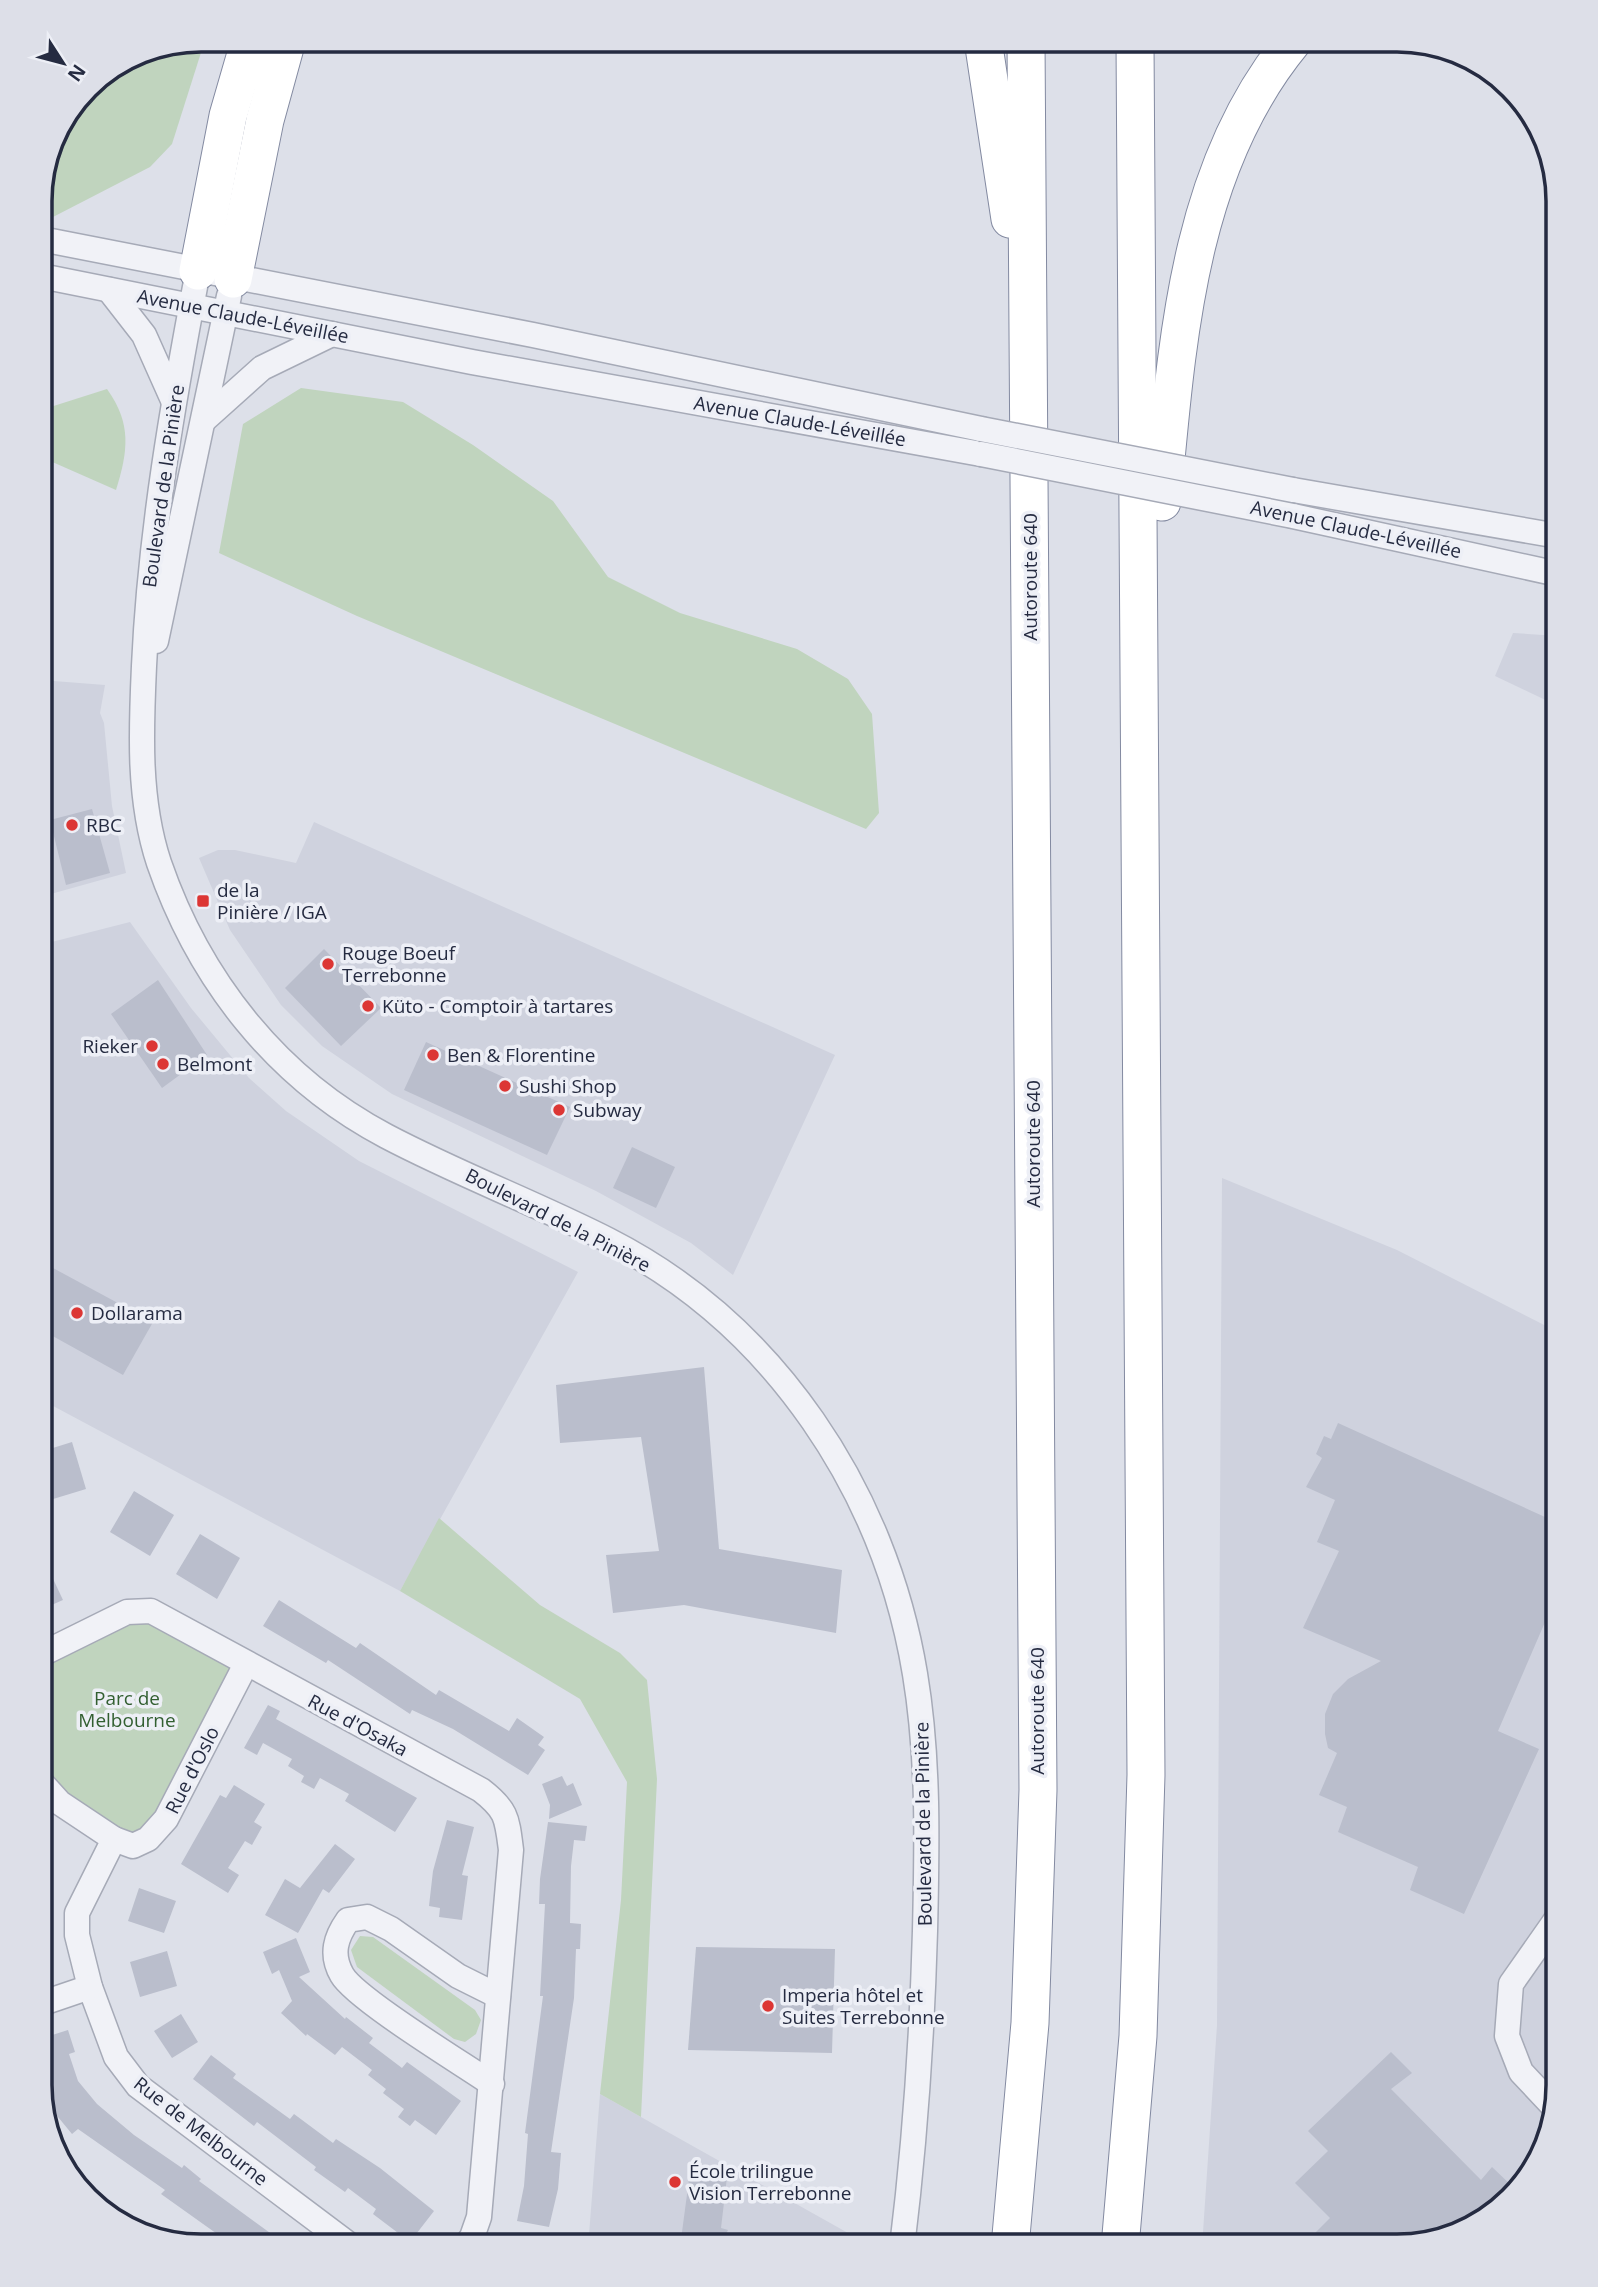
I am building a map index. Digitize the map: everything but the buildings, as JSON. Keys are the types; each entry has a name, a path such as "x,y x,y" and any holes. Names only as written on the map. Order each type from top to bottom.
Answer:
{"highway":[{"path":"194,288 230,105 246,52"},
{"path":"229,295 267,108 283,52"},
{"path":"985,53 1029,330"},
{"name":"Autoroute 640","path":"1011,2234 1030,2023 1038,1790 1027,53"},
{"path":"1121,2234 1135,2088 1145,1886 1135,53"},
{"path":"1140,623 1162,504 1180,330 1206,212 1240,123 1285,53"}],"street":[{"name":"Avenue Claude-Léveillée","path":"53,243 194,288 229,295 546,338 981,429 1293,490 1546,534"},
{"name":"Avenue Claude-Léveillée","path":"53,278 109,290 194,288 229,295 332,334 694,404 981,454 1293,516 1546,571"},
{"name":"Boulevard de la Pinière","path":"194,288 148,577 142,703 144,775 157,858 202,959 225,996 262,1041 300,1077 356,1119 391,1139 610,1241 701,1301 744,1338 795,1396 832,1448 860,1499 886,1559 904,1619 918,1691 925,1786 921,2041 903,2234"},
{"path":"109,290 148,341 174,401"},
{"name":"Boulevard de la Pinière","path":"142,703 229,295"},
{"path":"204,420 262,368 332,334"},
{"name":"Rue d'Osaka","path":"52,1649 127,1612 151,1611 481,1790 498,1804 507,1817 511,1850 479,2217 473,2234"},
{"name":"Rue d'Oslo","path":"114,1839 133,1846 148,1839 166,1819 246,1664"},
{"path":"52,1794 60,1803 114,1839"},
{"name":"Rue de Melbourne","path":"114,1839 76,1913 77,1936 90,1987 116,2057 138,2086 335,2234"},
{"path":"492,2084 377,2005 343,1977 335,1956 337,1936 348,1920 367,1917 391,1929 458,1976 498,1996"},
{"path":"1545,2097 1521,2071 1507,2036 1511,1984 1546,1933"},
{"path":"52,2000 90,1987"}],"shaded area":[{"path":"1513,633 1546,635 1546,700 1495,676"},
{"path":"53,681 105,685 100,713 104,723 112,806 126,873 53,893"},
{"path":"314,822 835,1055 733,1275 691,1243 596,1191 392,1094 322,1046 281,1005 230,930 199,858 218,850 235,850 296,863"},
{"path":"130,922 191,1008 249,1078 286,1111 359,1161 578,1272 400,1591 52,1406 53,942"},
{"path":"1222,1178 1397,1250 1546,1326 1546,2085 1540,2124 1534,2142 1515,2176 1502,2191 1471,2214 1435,2229 1396,2234 1203,2234 1217,2025"},
{"name":"École trilingue Vision Terrebonne","path":"600,2094 850,2234 589,2234"}],"green space":[{"path":"201,52 172,144 150,167 53,217 53,192 58,163 68,136 90,103 111,83 136,68 173,55"},
{"path":"301,388 403,402 473,445 553,501 608,577 680,613 797,649 848,679 872,714 879,813 866,829 357,616 219,553 243,424"},
{"path":"107,389 121,414 124,426 125,450 116,490 53,462 53,406"},
{"path":"439,1518 540,1605 620,1653 647,1680 657,1779 641,2117 600,2094 621,1900 627,1782 580,1699 400,1591"},
{"name":"Parc de Melbourne","path":"127,1612 246,1664 166,1819 133,1846 52,1789 52,1649"},
{"path":"360,1936 373,1937 475,2010 481,2020 476,2034 465,2042 454,2039 357,1967 351,1950"}],"place":[{"name":"RBC","path":"72,825"},
{"name":"de la Pinière / IGA","path":"203,901"},
{"name":"Rouge Boeuf Terrebonne","path":"328,964"},
{"name":"Küto - Comptoir à tartares","path":"368,1006"},
{"name":"Rieker","path":"152,1046"},
{"name":"Ben & Florentine","path":"433,1055"},
{"name":"Belmont","path":"163,1064"},
{"name":"Sushi Shop","path":"505,1086"},
{"name":"Subway","path":"559,1110"},
{"name":"Dollarama","path":"77,1313"},
{"name":"Imperia hôtel et Suites Terrebonne","path":"768,2006"},
{"name":"École trilingue Vision Terrebonne","path":"675,2182"}]}
